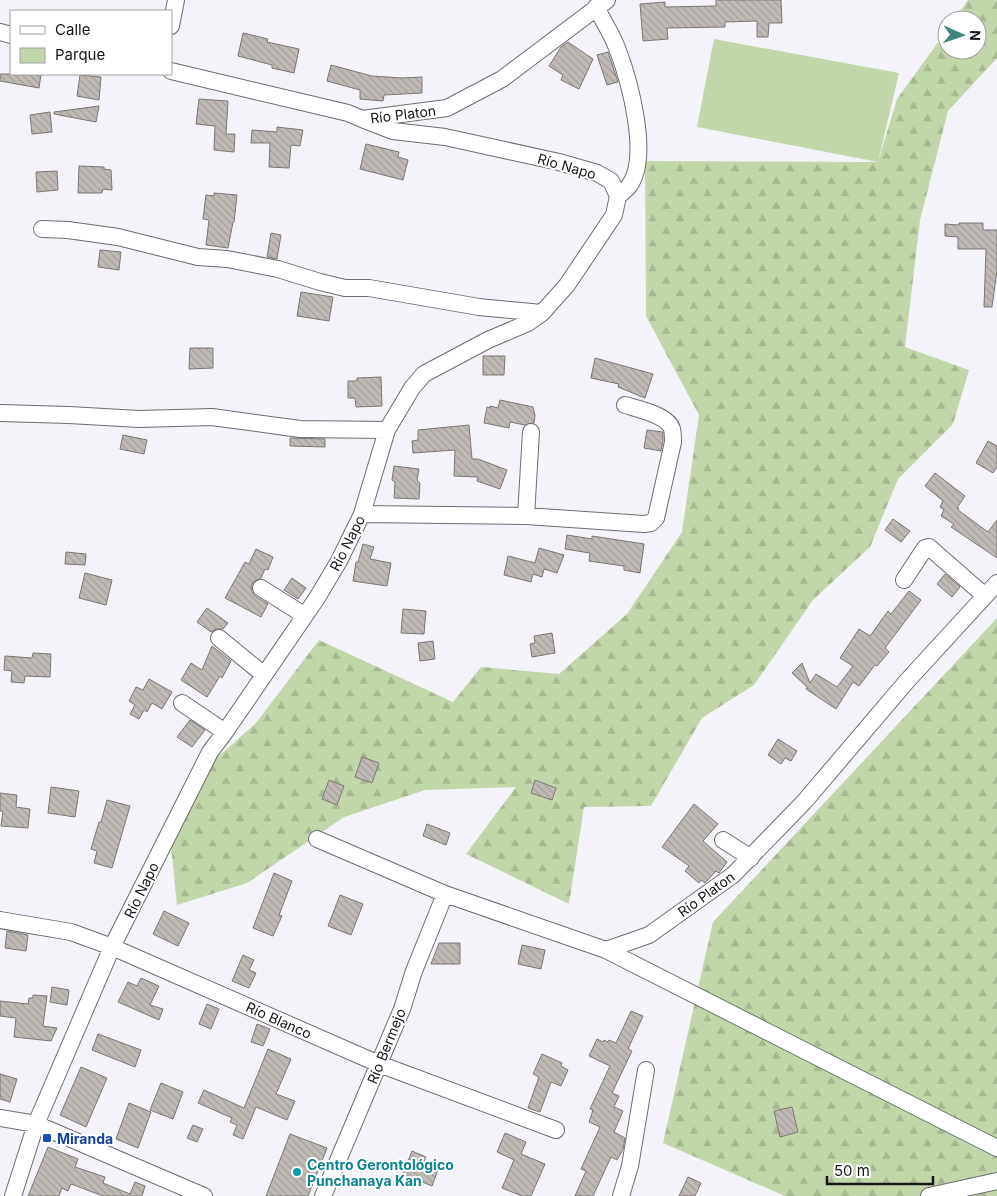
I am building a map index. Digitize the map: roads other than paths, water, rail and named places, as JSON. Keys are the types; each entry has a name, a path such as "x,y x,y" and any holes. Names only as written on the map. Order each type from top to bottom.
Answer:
{"street":[{"path":"172,21 176,0"},
{"path":"602,4 633,101 639,145 637,163 630,185 618,196"},
{"name":"Río Platon","path":"172,72 313,104 348,113 362,119 447,108 502,79 602,4"},
{"name":"Río Napo","path":"13,1196 36,1124 112,948 210,752 317,598 339,560 362,514 387,430 412,388 424,374 488,340 528,323 542,313 567,285 614,215 618,196 611,181 597,173 559,162 445,137 393,131 362,119"},
{"path":"42,229 68,230 118,237 198,257 226,259 278,269 345,288 369,288 479,307 542,313"},
{"path":"362,514 526,516 651,523 656,518 673,442 672,429 668,422 656,415 625,405"},
{"path":"0,414 69,414 139,419 212,417 300,428 387,430"},
{"path":"526,516 531,432"},
{"path":"904,580 925,548 929,547 985,596"},
{"name":"Río Platon","path":"606,950 649,935 733,875 804,802 908,681 997,583"},
{"path":"261,588 304,615"},
{"path":"219,638 263,674"},
{"path":"182,702 225,732"},
{"path":"317,839 445,894 606,950 997,1148"},
{"path":"723,840 751,858"},
{"name":"Río Bermejo","path":"323,1196 402,1009 414,971 445,894"},
{"name":"Río Blanco","path":"0,920 71,932 379,1064 556,1130"},
{"path":"621,1196 630,1166 646,1070"},
{"path":"0,1118 36,1124 204,1196"},
{"path":"929,1196 997,1181"}],"place":[{"name":"Miranda","path":"47,1138"},
{"name":"Centro Gerontológico Punchanaya Kan","path":"297,1172"}]}
